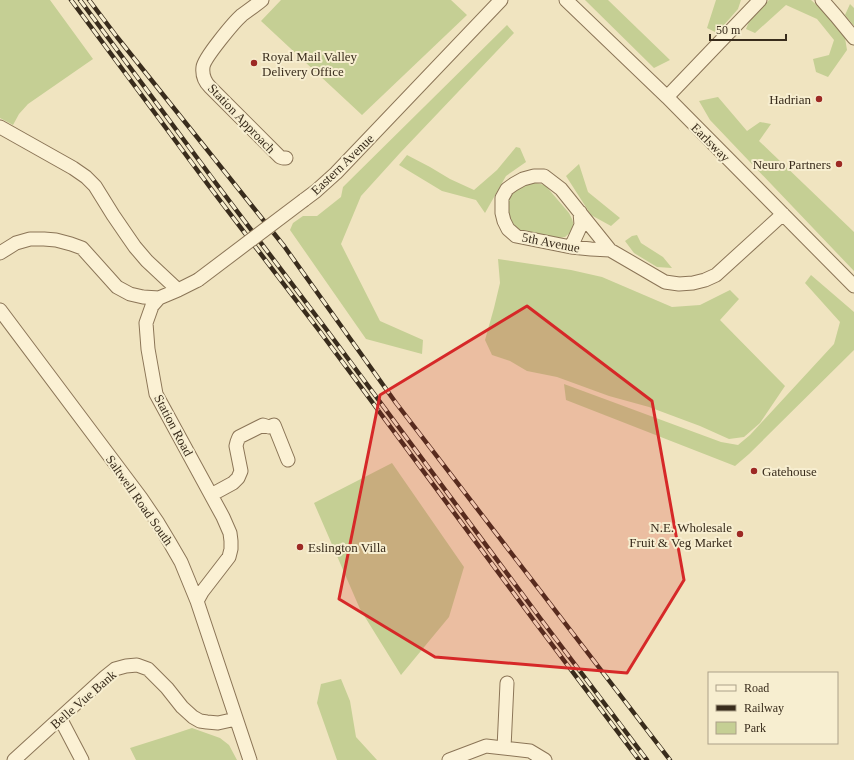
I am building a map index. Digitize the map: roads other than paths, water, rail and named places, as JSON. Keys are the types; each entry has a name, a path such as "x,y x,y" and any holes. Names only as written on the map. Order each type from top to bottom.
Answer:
{"street":[{"name":"Station Approach","path":"262,0 241,16 220,41 202,69 207,84 280,157 286,158"},
{"name":"Eastern Avenue","path":"159,298 198,280 316,192 336,173 501,0"},
{"name":"Earlsway","path":"566,0 667,97 854,286"},
{"path":"667,97 760,0"},
{"path":"822,0 854,38"},
{"path":"0,127 73,168 86,177 95,186 121,228 147,261 178,290"},
{"name":"5th Avenue","path":"610,250 571,247 516,236 508,229 504,221 502,213 502,198 507,189 523,179 534,176 544,176 561,189 610,250 665,282 679,284 706,280 716,275 783,214"},
{"path":"571,247 581,225 580,212"},
{"path":"0,253 16,243 30,239 56,240 71,244 82,248 117,287 130,294 159,298"},
{"name":"Station Road","path":"159,298 152,306 146,323 149,361 156,394 230,533 231,549 228,557 197,601"},
{"name":"Saltwell Road South","path":"0,310 158,523 170,543 197,601 250,760"},
{"path":"211,495 233,483 238,478 241,471 236,446 237,442 240,437 263,425 269,427 274,425 288,460"},
{"name":"Belle Vue Bank","path":"14,760 115,669 126,666 137,665 148,669 167,688 182,707 200,721 218,723 236,718"},
{"path":"504,748 507,683"},
{"path":"60,718 82,760"},
{"path":"449,760 486,746 530,751 545,760"}],"railway":[{"path":"71,0 639,760"},
{"path":"80,0 647,760"},
{"path":"89,0 284,246 396,403 670,760"}],"place":[{"name":"Royal Mail Valley Delivery Office","path":"254,63"},
{"name":"Hadrian","path":"819,99"},
{"name":"Neuro Partners","path":"839,164"},
{"name":"Gatehouse","path":"754,471"},
{"name":"N.E. Wholesale Fruit & Veg Market","path":"740,534"},
{"name":"Eslington Villa","path":"300,547"}]}
